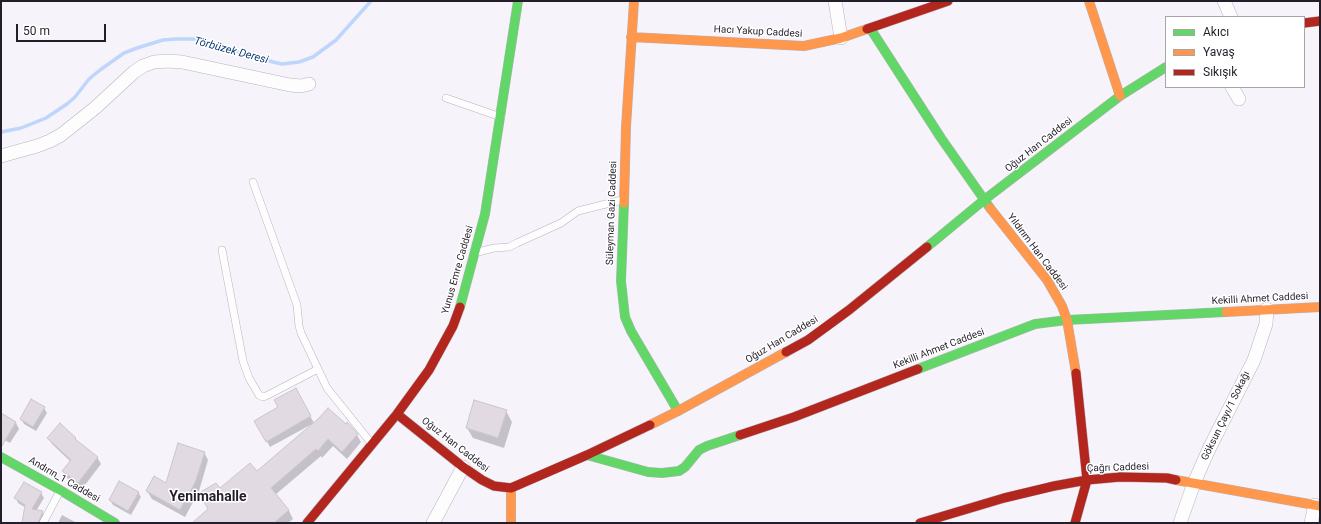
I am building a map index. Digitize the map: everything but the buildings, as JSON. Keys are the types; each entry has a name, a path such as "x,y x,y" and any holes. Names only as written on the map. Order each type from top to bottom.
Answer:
{"street":[{"name":"Yunus Emre Caddesi","path":"307,523 397,414 429,370 453,326 462,303 485,214 518,1"},
{"name":"Süleyman Gazi Caddesi","path":"634,1 626,127 621,281 625,317 631,331 640,349 678,411"},
{"path":"836,1 841,38"},
{"name":"Hacı Yakup Caddesi","path":"631,37 796,46 816,44 841,38 948,1"},
{"path":"1089,1 1120,96"},
{"path":"1224,1 1231,16"},
{"path":"1305,23 1320,21"},
{"name":"Yıldırım Han Caddesi","path":"870,28 941,138 984,200 1046,280 1062,306 1067,320 1075,368 1087,480 1075,523"},
{"path":"1,156 43,144 61,135 95,108 134,72 142,66 154,62 182,62 290,85 301,86 309,84"},
{"name":"Oğuz Han Caddesi","path":"397,414 464,467 482,480 494,486 510,488 587,455 678,411 808,340 849,310 984,200 1120,96 1165,68"},
{"path":"1233,88 1239,99"},
{"name":"Kekilli Ahmet Caddesi","path":"587,455 648,472 662,473 679,471 685,467 699,450 707,446 794,417 1035,324 1067,320 1320,307"},
{"name":"Göksun Çayı/1 Sokağı","path":"1180,523 1194,483 1225,415 1254,360 1266,324 1267,309"},
{"name":"Andırın_1 Caddesi","path":"3,461 60,490 115,523"},
{"path":"433,523 464,467"},
{"name":"Çağrı Caddesi","path":"920,523 1004,498 1054,486 1087,480 1144,477 1167,478 1318,506"},
{"path":"510,488 511,523"},
{"path":"1310,523 1318,506"}],"lane":[{"path":"446,98 501,117"},
{"path":"253,182 297,305 301,333 327,388 372,444"},
{"path":"476,253 494,248 509,247 561,223 578,211 624,200"},
{"path":"222,250 243,360 249,378 259,395 263,397 266,396 318,370"},
{"path":"43,523 60,490"}],"waterway":[{"name":"Törbüzek Deresi","path":"1,132 21,128 46,118 75,97 89,79 100,70 124,53 137,48 163,40 196,39 273,62 282,64 299,62 313,57 336,40 371,1"}],"traffic: fast":[{"path":"460,307 485,214 518,1"},
{"path":"870,28 941,138 990,208"},
{"path":"927,247 984,200 1120,96 1165,68"},
{"path":"624,203 621,281 625,317 631,331 678,411"},
{"path":"918,369 1035,324 1067,320 1226,312"},
{"path":"587,455 648,472 662,473 679,471 685,467 699,450 740,435"},
{"path":"1,457 115,523"}],"traffic: slow":[{"path":"624,203 626,127 634,1"},
{"path":"1089,1 1120,96"},
{"path":"631,37 804,46 841,38 867,29"},
{"path":"990,208 1047,280 1062,306 1067,320 1076,373"},
{"path":"1226,312 1320,307"},
{"path":"650,425 786,352"},
{"path":"1176,480 1320,506"},
{"path":"511,488 511,523"}],"traffic: jam":[{"path":"867,29 948,1"},
{"path":"1305,23 1320,21"},
{"path":"786,352 808,340 849,310 927,247"},
{"path":"307,523 397,414 429,370 453,326 460,307"},
{"path":"740,435 794,417 918,369"},
{"path":"1075,523 1087,480 1076,373"},
{"path":"397,414 463,467 482,480 494,486 511,488 587,455 650,425"},
{"path":"920,523 1004,498 1087,480 1120,477 1167,478 1176,480"}],"district":[{"name":"Yenimahalle","path":"208,497"}]}
